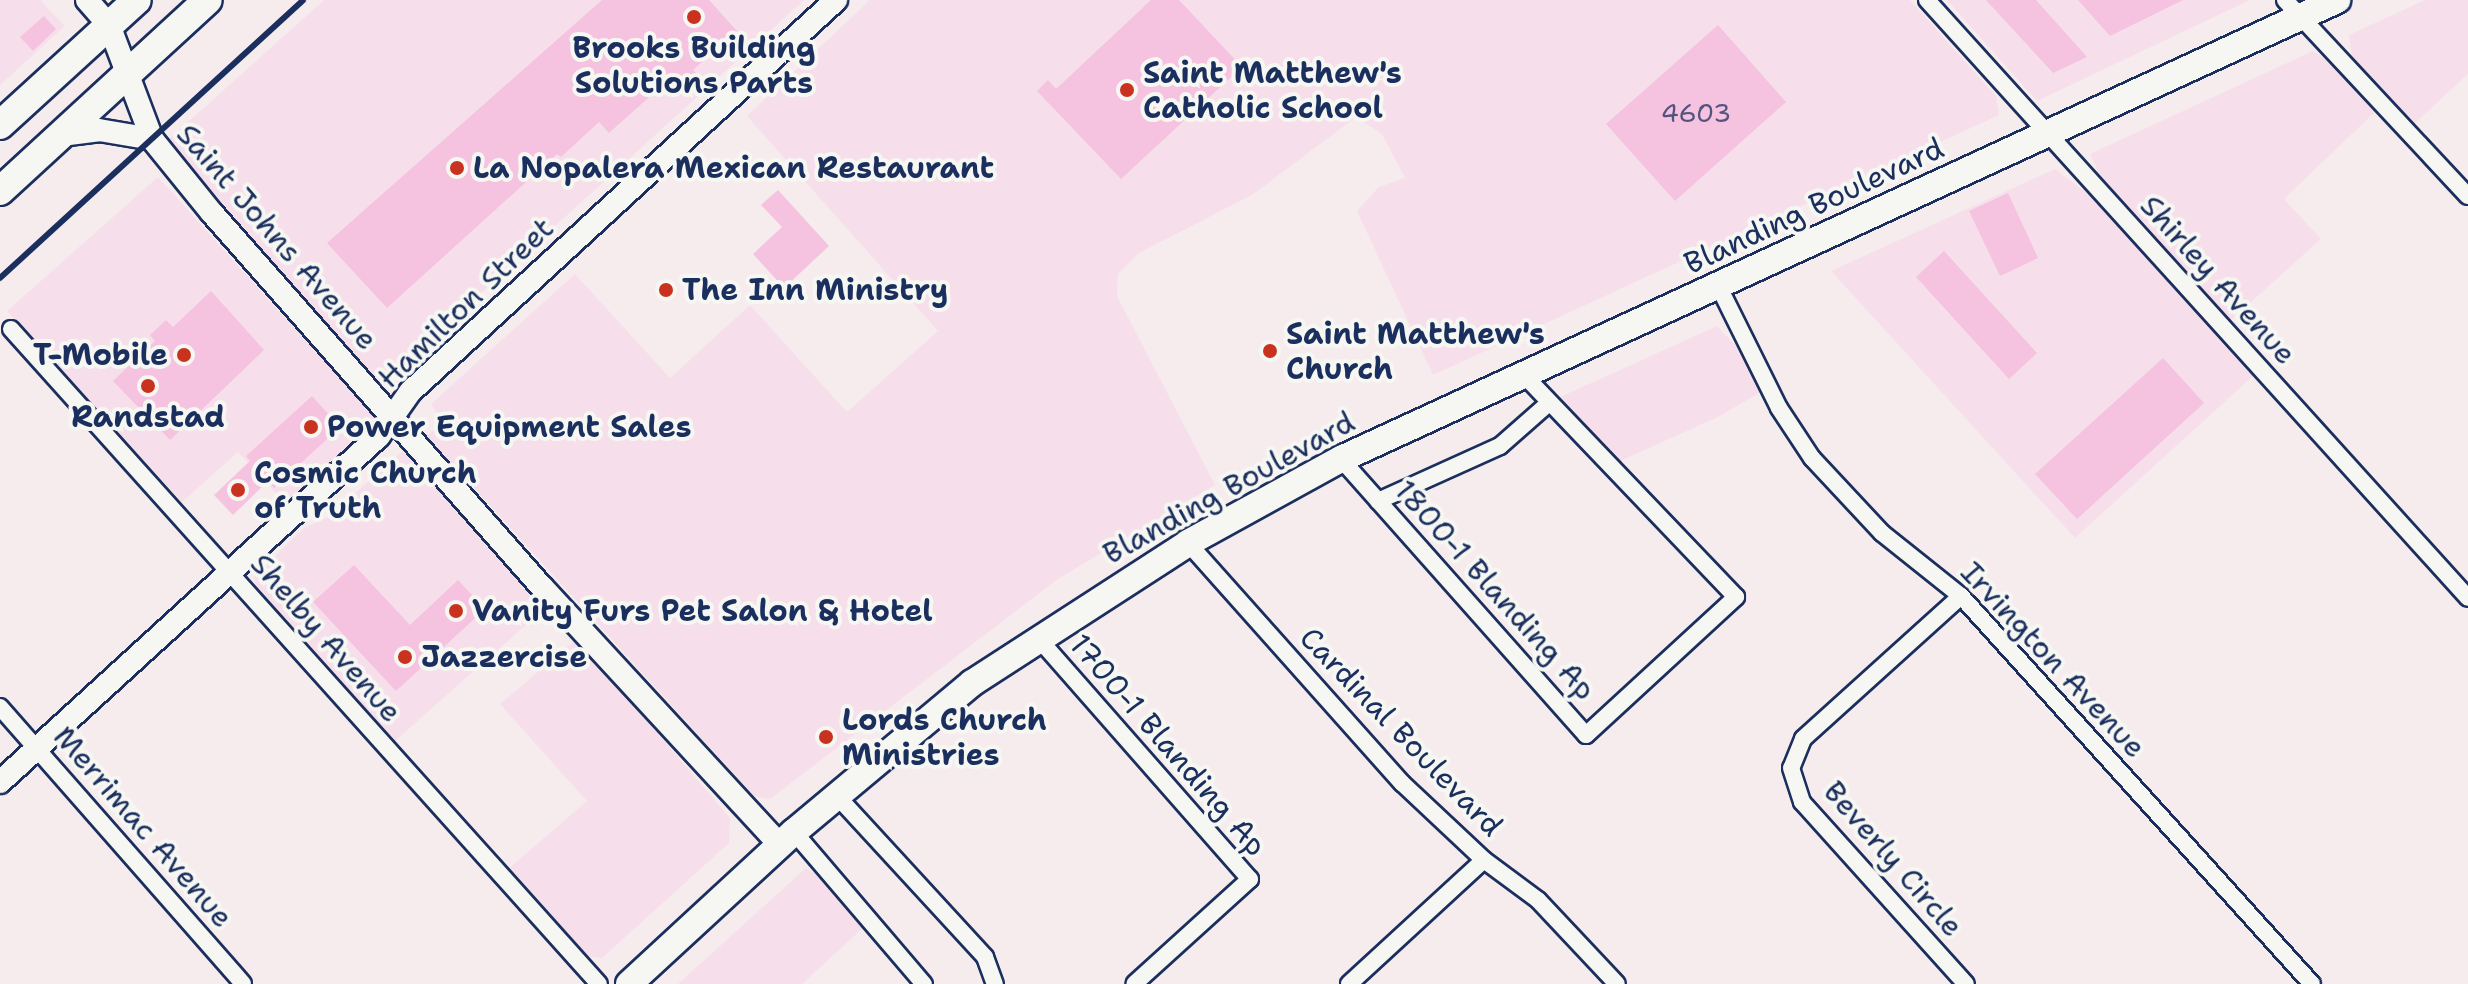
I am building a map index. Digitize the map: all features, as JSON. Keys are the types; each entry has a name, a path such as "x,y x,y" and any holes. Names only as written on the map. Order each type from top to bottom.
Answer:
{"highway":[{"path":"0,125 137,0"},
{"path":"0,191 208,0"}],"main road":[{"name":"Blanding Boulevard","path":"629,984 787,839 972,683 1188,543 1341,459 2049,134 2294,8 2337,0"}],"street":[{"name":"Saint Johns Avenue","path":"87,0 109,25 152,139 542,587 924,984"},
{"name":"Shirley Avenue","path":"1927,0 2468,598"},
{"name":"Hamilton Street","path":"0,782 379,436 410,392 829,2"},
{"path":"2294,8 2468,196"},
{"path":"61,135 99,130 152,139"},
{"name":"Irvington Avenue","path":"1718,285 1772,395 1812,458 1882,533 1961,596 2312,984"},
{"name":"Shelby Avenue","path":"11,329 232,571 599,984"},
{"name":"1800-1 Blanding Ap","path":"1341,459 1586,735 1736,597 1524,375"},
{"path":"1378,501 1500,446 1549,403"},
{"name":"Cardinal Boulevard","path":"1188,543 1402,783 1484,860 1538,900 1617,984"},
{"name":"Beverly Circle","path":"1961,596 1803,739 1791,768 1802,802 1966,984"},
{"name":"1700-1 Blanding Ap","path":"1038,638 1250,879 1134,984"},
{"name":"Merrimac Avenue","path":"0,707 243,984"},
{"path":"837,796 985,957 995,984"},
{"path":"1349,984 1484,860"}],"shaded area":[{"path":"0,0 40,0 65,26 0,85"},
{"path":"324,0 804,0 380,385 168,140"},
{"path":"870,0 1910,0 1996,96 1999,115 1433,375 1357,211 1379,187 1405,178 1382,134 1356,117 1252,195 1139,253 1118,274 1117,296 1215,485 1058,579 770,799 754,796 427,436 443,423 431,404 575,274 670,378 750,305 847,412 938,331 747,116"},
{"path":"1947,0 2250,0 2037,101"},
{"path":"2425,0 2468,0 2468,74 2413,125 2352,57 2349,35"},
{"path":"2313,51 2337,66 2376,111 2284,199 2321,239 2231,320 2103,182 2090,154"},
{"path":"2055,169 2087,193 2253,376 2075,538 1831,271"},
{"path":"158,177 377,420 287,505 238,452 182,502 7,311"},
{"path":"1717,326 1737,347 1761,392 1718,417 1618,462 1558,398"},
{"path":"403,451 546,607 395,741 256,586 254,576 304,528 328,517"},
{"path":"577,639 730,818 729,843 602,958 588,956 508,869 587,801 500,704"},
{"path":"806,868 824,879 865,926 802,984 678,984"}],"building":[{"path":"602,0 709,0 737,31 693,70 699,76 677,95 666,82 609,133 599,122 561,157 557,154 387,308 327,243"},
{"name":"Saint Matthew's Catholic School","path":"1151,0 1179,0 1242,67 1121,179 1037,91 1048,80 1056,89"},
{"path":"1986,0 2036,0 2087,57 2053,73"},
{"path":"2078,0 2183,0 2110,36"},
{"path":"44,16 56,29 33,51 20,37"},
{"path":"1718,25 1786,102 1675,201 1606,124"},
{"path":"778,190 829,246 784,288 753,254 782,227 761,205"},
{"path":"2008,193 2038,258 2000,276 1969,211"},
{"path":"1944,251 2037,353 2009,379 1916,277"},
{"path":"211,291 264,350 170,440 113,381 155,341 150,335 166,320 173,327"},
{"path":"2163,358 2204,403 2077,519 2035,474"},
{"path":"312,396 340,427 274,488 268,481 233,515 214,495 250,461 246,456"},
{"path":"354,565 410,625 458,580 485,609 396,691 313,602"}],"railway":[{"path":"0,278 303,0"}],"place":[{"name":"Brooks Building Solutions Parts","path":"694,17"},
{"name":"Saint Matthew's Catholic School","path":"1127,90"},
{"name":"La Nopalera Mexican Restaurant","path":"457,168"},
{"name":"The Inn Ministry","path":"666,290"},
{"name":"Saint Matthew's Church","path":"1270,351"},
{"name":"T-Mobile","path":"184,355"},
{"name":"Randstad","path":"148,386"},
{"name":"Power Equipment Sales","path":"311,427"},
{"name":"Cosmic Church of Truth","path":"238,490"},
{"name":"Vanity Furs Pet Salon & Hotel","path":"456,611"},
{"name":"Jazzercise","path":"405,657"},
{"name":"Lords Church Ministries","path":"826,737"}]}
